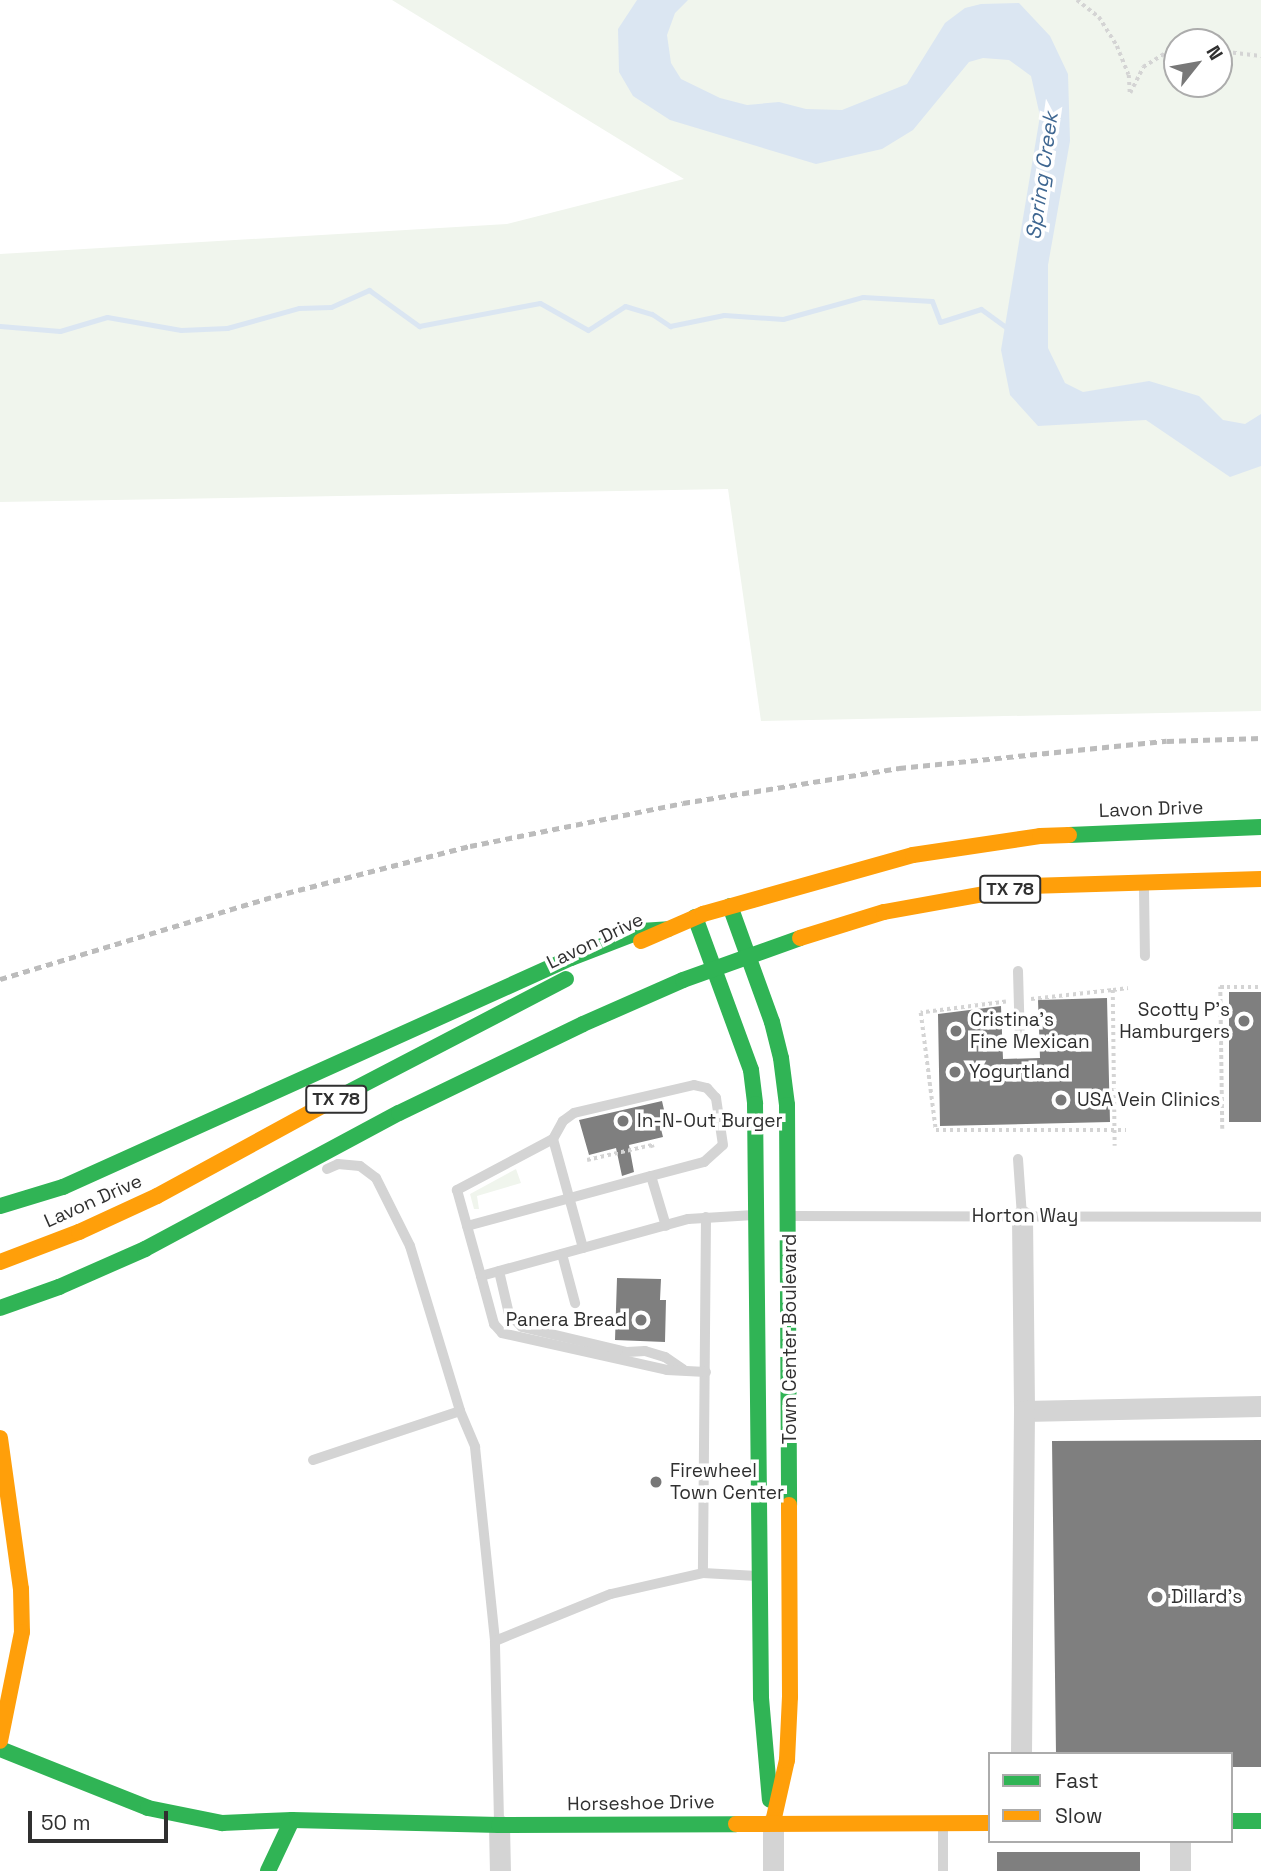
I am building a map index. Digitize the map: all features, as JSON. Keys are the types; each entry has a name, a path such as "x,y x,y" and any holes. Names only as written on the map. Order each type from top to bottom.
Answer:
{"main road":[{"name":"Lavon Drive","path":"0,1262 79,1232 157,1196 374,1078 695,917 913,855 1040,836 1261,827"},
{"name":"TX 78","path":"0,1308 104,1268 239,1201 399,1113 583,1024 747,956 884,912 1029,886 1261,879"},
{"name":"Town Center Boulevard","path":"730,906 760,988 781,1058 787,1105 774,1215 761,1576 761,1698 773,1822"},
{"name":"Town Center Boulevard","path":"695,917 751,1070 774,1215 790,1698 787,1760 773,1822"},
{"path":"0,1206 63,1188 571,958 641,931 668,929"},
{"path":"0,1438 21,1588 22,1632 13,1688 0,1741"},
{"name":"Horseshoe Drive","path":"0,1749 148,1808 222,1823 292,1820 499,1825 988,1823"},
{"path":"268,1871 292,1820"},
{"path":"1233,1821 1261,1821"}],"street":[{"path":"1021,1752 1023,1216"},
{"path":"1024,1410 1261,1406"},
{"name":"Town Center Boulevard","path":"773,1822 773,1871"},
{"path":"499,1825 500,1871"},
{"path":"1180,1843 1180,1871"}],"lane":[{"path":"1144,881 1145,956"},
{"path":"1018,971 1020,1043"},
{"path":"467,1226 704,1162 723,1145 716,1098 707,1088 694,1085 574,1113 563,1121 553,1139 457,1190 494,1324 502,1332 667,1370 706,1372"},
{"path":"553,1139 583,1248"},
{"path":"1018,1159 1023,1216"},
{"path":"239,1201 338,1164 360,1166 376,1178 410,1246 460,1412 475,1447 495,1641 499,1825"},
{"path":"651,1176 666,1226"},
{"path":"703,1573 706,1217"},
{"name":"Horton Way","path":"481,1276 706,1217 1261,1217"},
{"path":"562,1254 575,1303"},
{"path":"499,1271 509,1314 522,1326 628,1352 645,1351 665,1357 684,1370"},
{"path":"313,1460 460,1412"},
{"path":"495,1641 611,1594 703,1573 761,1576"},
{"path":"943,1823 943,1871"}],"path":[{"path":"1077,0 1099,17 1129,75 1130,93 1143,67 1163,54"},
{"path":"1233,53 1261,56"},
{"path":"1222,1129 1220,987 1261,987"},
{"path":"1126,1130 936,1130 921,1013 1128,988"},
{"path":"1113,990 1115,1146"},
{"path":"587,1160 652,1145 653,1148"}],"shaded area":[{"path":"392,0 1261,0 1261,711 761,721 728,489 0,502 0,254 507,224 684,179"},
{"path":"516,1169 521,1183 477,1196 479,1209 474,1209 470,1194"}],"water":[{"name":"Spring Creek","path":"637,0 688,0 675,13 667,35 671,63 681,79 720,98 747,105 779,102 806,109 842,110 907,84 945,23 965,8 981,4 1019,3 1050,36 1068,74 1070,141 1048,265 1048,348 1065,383 1083,392 1149,381 1199,396 1223,420 1245,424 1261,414 1261,466 1230,477 1146,420 1038,426 1010,395 1001,350 1040,116 1031,76 1009,60 983,58 969,62 913,130 882,149 816,164 670,120 633,96 619,72 618,29"}],"building":[{"path":"1229,992 1261,992 1261,1122 1229,1122"},
{"path":"1107,998 1110,1122 940,1126 938,1014 1001,1006 1003,1059 1040,1058 1038,1000"},
{"name":"In-N-Out Burger","path":"662,1101 668,1127 661,1129 663,1137 629,1145 634,1172 622,1176 616,1148 589,1155 579,1120"},
{"name":"Panera Bread","path":"617,1278 661,1279 660,1300 666,1300 665,1342 615,1340"},
{"name":"Dillard's","path":"1261,1440 1261,1767 1233,1767 1233,1752 1056,1752 1052,1441"},
{"path":"997,1852 1140,1852 1140,1871 997,1871"}],"waterway":[{"path":"0,326 60,331 107,317 181,330 227,328 299,308 331,307 369,290 419,326 540,303 588,330 625,306 652,314 670,326 724,315 783,319 863,297 932,301 940,322 981,309 1009,329"}],"railway":[{"path":"0,979 275,896 470,846 683,803 899,768 1167,741 1261,738"}],"traffic: fast":[{"path":"1069,835 1261,827"},
{"path":"730,906 772,1022 781,1058 787,1105 789,1505"},
{"path":"695,917 751,1070 755,1104 761,1698 770,1800"},
{"path":"0,1206 63,1187 571,958 641,931 668,929"},
{"path":"0,1308 59,1287 145,1249 399,1113 583,1024 683,980 800,938"},
{"path":"322,1106 566,979"},
{"path":"0,1749 148,1808 222,1823 292,1820 499,1825 736,1824"},
{"path":"268,1871 292,1820"},
{"path":"1233,1821 1261,1821"}],"traffic: slow":[{"path":"641,941 703,914 913,855 1040,836 1069,835"},
{"path":"800,938 884,912 1029,886 1261,879"},
{"path":"0,1262 79,1232 157,1196 322,1106"},
{"path":"0,1438 21,1589 22,1632 0,1741"},
{"path":"773,1822 787,1760 790,1697 789,1505"},
{"path":"736,1824 988,1823"}],"place":[{"name":"Scotty P's Hamburgers","path":"1244,1021"},
{"name":"Cristina's Fine Mexican","path":"956,1031"},
{"name":"Yogurtland","path":"955,1072"},
{"name":"USA Vein Clinics","path":"1061,1100"},
{"name":"In-N-Out Burger","path":"623,1121"},
{"name":"Panera Bread","path":"641,1320"},
{"name":"Firewheel Town Center","path":"656,1482"},
{"name":"Dillard's","path":"1157,1597"}]}
